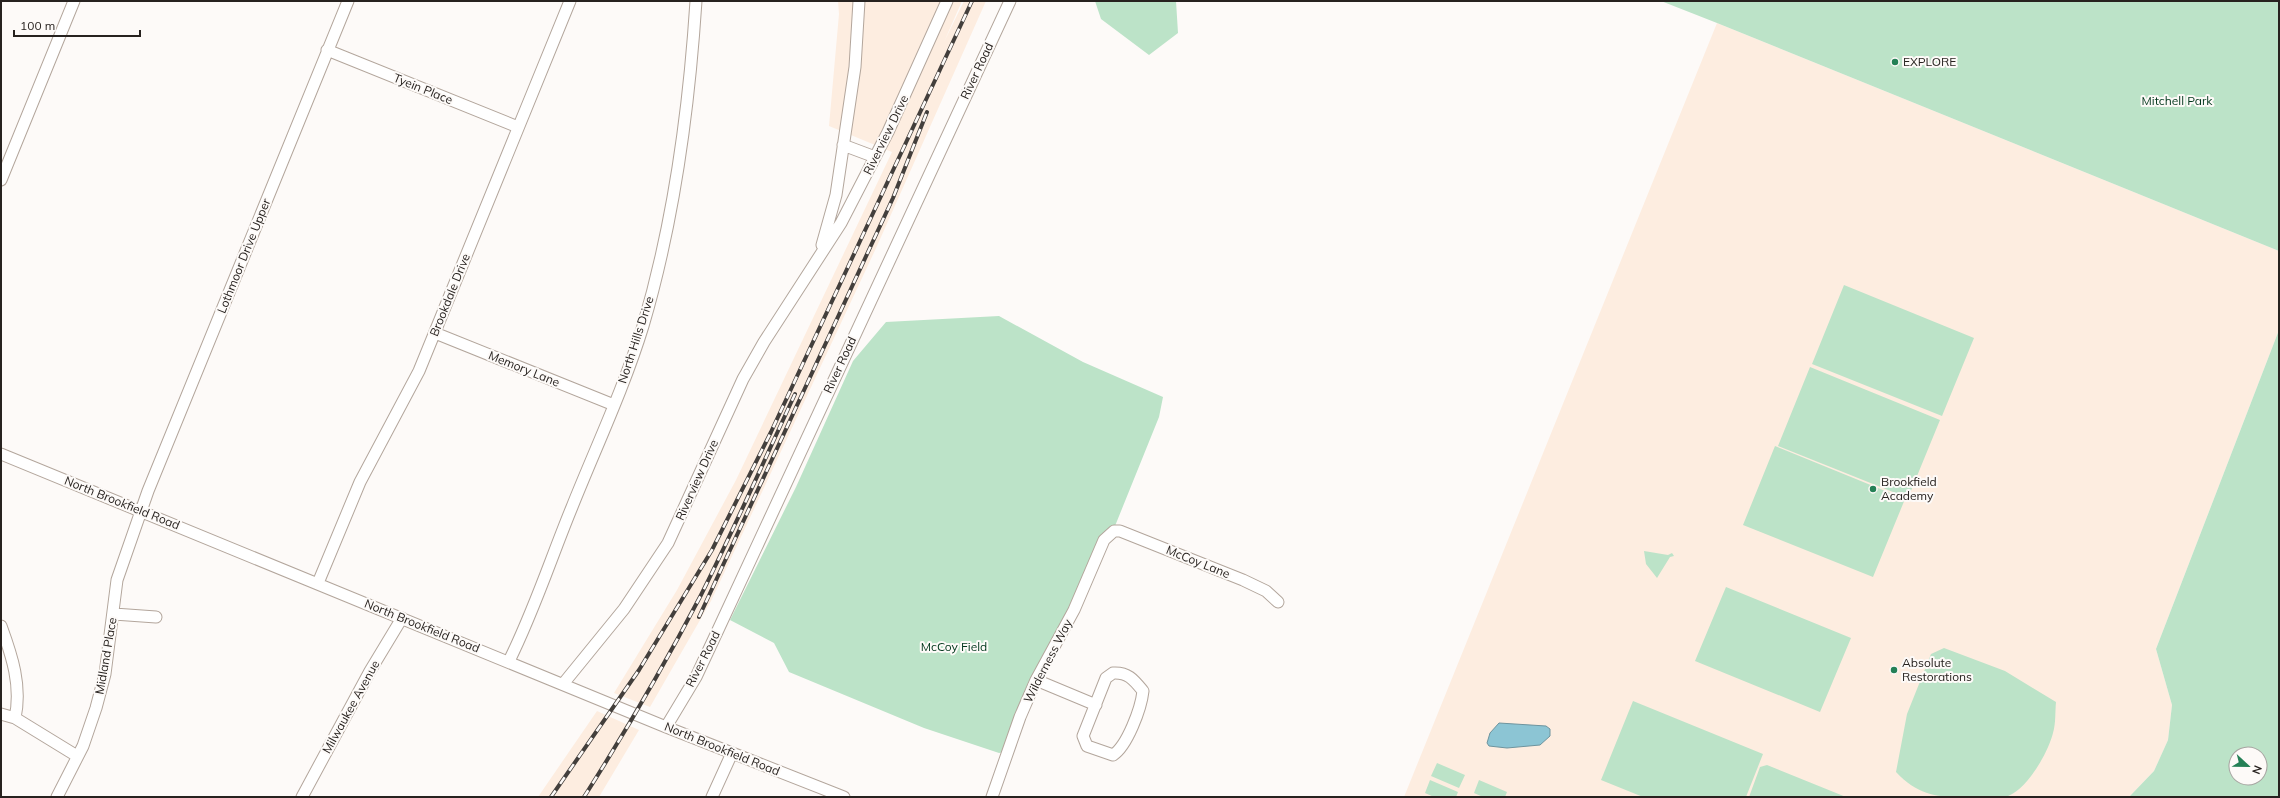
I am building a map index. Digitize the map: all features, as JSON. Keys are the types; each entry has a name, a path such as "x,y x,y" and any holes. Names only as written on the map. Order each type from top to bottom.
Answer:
{"street":[{"path":"1,180 74,1"},
{"name":"Lothmoor Drive Upper","path":"141,511 162,454 348,1"},
{"name":"Brookdale Drive","path":"318,583 360,482 402,405 435,333 570,1"},
{"name":"North Hills Drive","path":"508,661 540,591 614,406 642,327 659,263 680,152 692,58 696,1"},
{"name":"Riverview Drive","path":"815,265 830,223 843,145 855,67 859,1"},
{"name":"Riverview Drive","path":"563,684 624,609 661,555 691,496 743,379 768,335 841,223 876,157 947,1"},
{"name":"River Road","path":"666,727 696,677 1010,1"},
{"name":"Tyein Place","path":"327,50 518,128"},
{"path":"843,145 876,157"},
{"name":"Memory Lane","path":"435,333 614,406"},
{"name":"North Brookfield Road","path":"1,454 666,727 844,797"},
{"name":"Midland Place","path":"57,797 92,724 105,674 114,614 117,580 141,511"},
{"name":"McCoy Lane","path":"1114,531 1120,531 1243,580 1266,591 1278,602"},
{"name":"Wilderness Way","path":"992,797 1020,717 1036,680 1074,610 1104,540 1114,531"},
{"path":"114,614 156,617"},
{"name":"Milwaukee Avenue","path":"302,797 370,671 402,618"},
{"path":"1,626 15,670 17,706 14,718"},
{"path":"1113,673 1128,675 1143,691 1139,708 1125,741 1120,751 1112,755 1087,746 1084,741 1083,736 1096,705 1106,678 1113,673"},
{"path":"1036,680 1096,705"},
{"path":"1,714 14,718 77,756"},
{"path":"712,797 732,753"}],"shaded area":[{"path":"838,1 962,1 944,42 964,1 986,1 877,246 711,601 650,707 614,693 677,590 736,480 892,152 829,126 839,14"},
{"name":"Brookfield Academy","path":"1717,23 2279,251 2279,330 2156,649 2172,705 2168,740 2154,771 2129,797 1404,797"},
{"path":"597,711 639,730 599,797 538,797"}],"green space":[{"path":"1095,1 1176,1 1178,33 1149,55 1101,19"},
{"name":"Mitchell Park","path":"1661,1 2279,1 2279,251 1717,23"},
{"path":"1844,285 1974,338 1942,416 1812,364"},
{"name":"McCoy Field","path":"999,316 1083,362 1163,397 1159,417 1115,526 1005,752 999,753 924,728 789,672 774,643 730,620 796,487 853,361 886,322"},
{"path":"2279,330 2279,797 2129,797 2154,771 2168,740 2172,705 2156,649"},
{"path":"1810,367 1940,420 1908,498 1778,446"},
{"path":"1775,446 1905,499 1873,577 1743,525"},
{"path":"1644,551 1668,555 1672,553 1674,556 1670,557 1657,578 1646,564"},
{"path":"1726,587 1851,638 1820,712 1695,661"},
{"path":"1944,648 2005,671 2056,702 2054,729 2046,751 2035,771 2021,788 2013,794 2005,797 1952,797 1934,795 1919,790 1896,772 1907,714 1931,654"},
{"path":"1633,701 1763,754 1746,797 1643,797 1601,780"},
{"path":"1437,763 1465,775 1459,788 1431,776"},
{"path":"1767,765 1846,797 1749,797 1760,767"},
{"path":"1430,780 1458,792 1456,797 1434,797 1425,793"},
{"path":"1479,780 1507,792 1505,797 1483,797 1474,793"}],"water":[{"path":"1499,723 1546,726 1550,729 1550,736 1540,745 1507,748 1489,746 1487,743 1490,733"}],"railway":[{"path":"551,797 639,670 712,550 771,432 972,1"},
{"path":"699,617 893,198 927,112"},
{"path":"584,797 645,697 701,595 795,394"}],"place":[{"name":"EXPLORE","path":"1895,62"},
{"name":"Brookfield Academy","path":"1873,489"},
{"name":"Absolute Restorations","path":"1894,670"}]}
